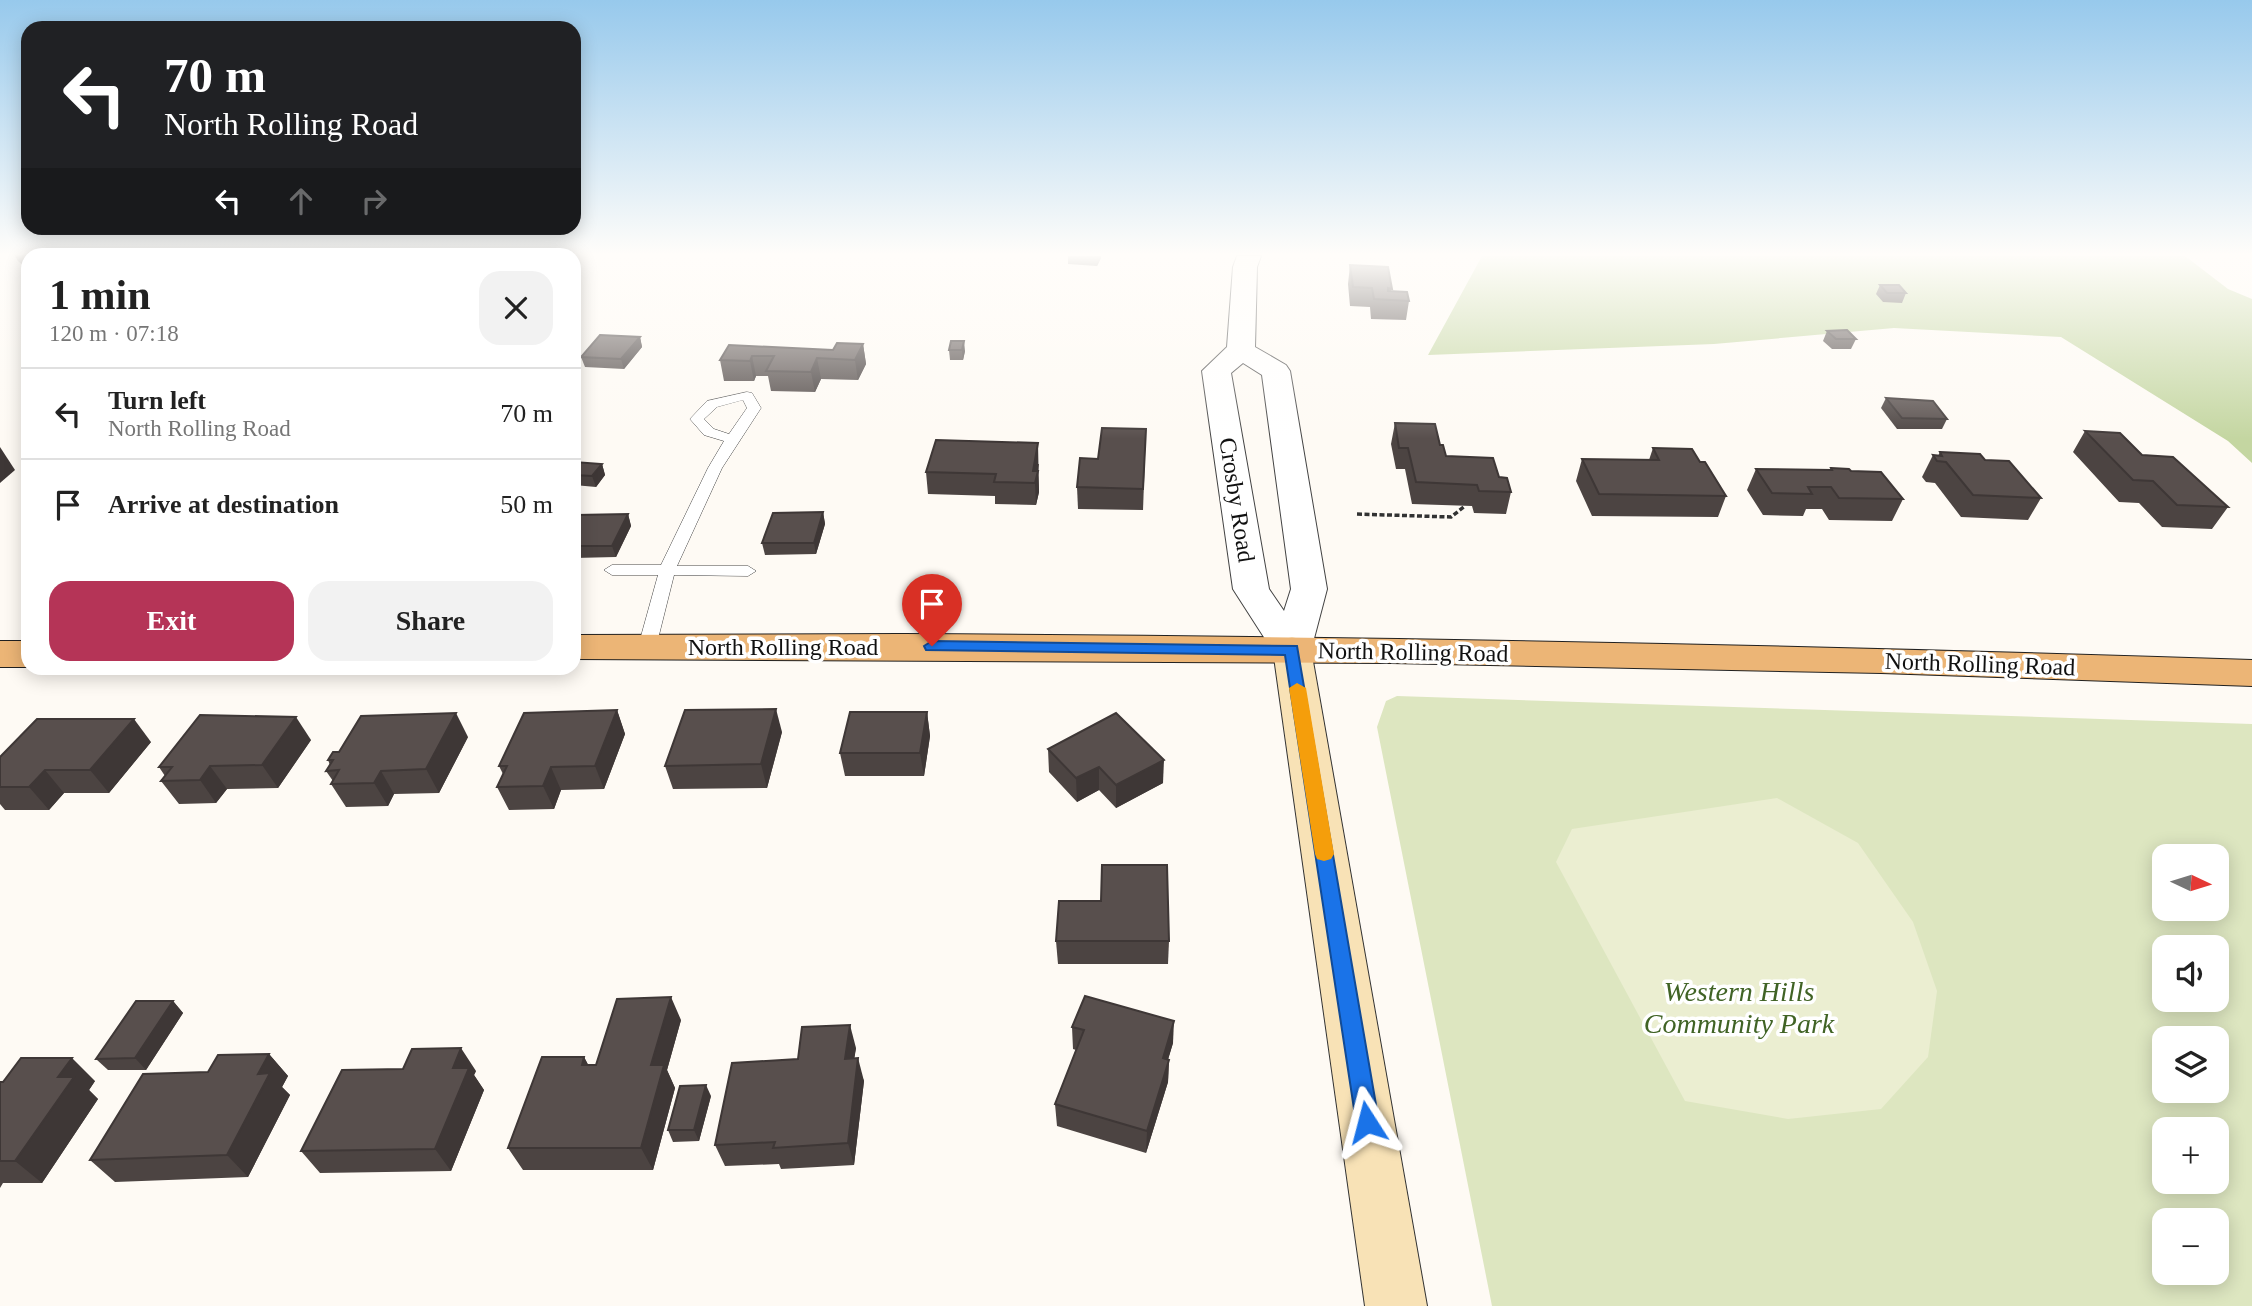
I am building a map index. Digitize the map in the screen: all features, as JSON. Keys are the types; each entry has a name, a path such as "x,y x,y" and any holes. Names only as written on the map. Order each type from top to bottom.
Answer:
{"main road":[{"name":"North Rolling Road","path":"581,647 958,646 1292,650 1882,660 2252,673"},
{"name":"Crosby Road","path":"1292,650 1396,1306"},
{"path":"0,654 21,654"}],"street":[{"path":"1241,350 1243,317"},
{"name":"Crosby Road","path":"1241,350 1276,371 1310,589 1292,650 1251,589 1216,371 1241,350"}],"lane":[{"path":"647,647 667,570 715,468 732,439"},
{"path":"612,570 748,571"}],"path":[{"path":"1357,514 1451,517 1465,506"}],"green space":[{"path":"1449,317 2252,317 2252,463 2228,441 2061,337 1894,328 1714,344 1428,355"},
{"name":"Western Hills Community Park","path":"1397,696 2252,724 2252,1306 1492,1306 1377,727 1386,701"},
{"path":"1777,798 1858,843 1913,922 1937,991 1928,1057 1881,1109 1788,1119 1685,1101 1556,862 1572,829"}],"building":[{"path":"1847,330 1856,339 1836,339 1827,331"},
{"path":"600,335 640,337 621,359 581,357"},
{"path":"951,341 964,341 962,350 949,350"},
{"path":"837,343 863,344 855,360 817,358 811,372 766,371 774,356 752,356 750,361 720,360 729,345 833,350"},
{"path":"1886,398 1933,401 1947,419 1902,418"},
{"path":"1395,423 1435,424 1446,456 1493,458 1499,477 1507,478 1511,492 1479,491 1477,485 1416,482 1408,448 1399,448"},
{"path":"1102,428 1146,429 1143,489 1077,487 1080,458 1098,459"},
{"path":"2085,431 2120,433 2142,455 2173,457 2228,507 2177,505 2153,481 2133,480"},
{"path":"936,440 1038,443 1033,471 1038,471 1035,483 994,482 996,474 926,472"},
{"path":"1653,448 1692,449 1700,462 1705,462 1726,496 1599,494 1582,459 1659,460"},
{"path":"1940,452 1980,454 1985,460 2009,461 2041,498 1973,495 1946,462 1937,461 1933,455 1942,456"},
{"path":"581,462 602,464 592,476 581,475"},
{"path":"1831,468 1881,472 1903,499 1839,498 1831,487 1808,487 1812,494 1772,493 1756,469 1832,470"},
{"path":"823,512 814,543 762,543 773,513"},
{"path":"628,514 612,546 581,546 581,515"},
{"path":"776,709 761,764 665,766 685,710"},
{"path":"617,710 595,766 551,767 543,786 497,787 507,766 499,766 524,713"},
{"path":"850,712 927,712 920,753 840,753"},
{"path":"456,713 426,769 381,771 374,783 331,784 339,770 326,771 333,760 328,760 333,752 339,752 361,716"},
{"path":"1116,713 1164,760 1116,785 1099,767 1076,778 1048,749"},
{"path":"200,715 296,717 262,765 210,766 200,780 161,781 172,767 159,767"},
{"path":"37,719 134,719 90,770 45,770 29,787 0,787 0,757"},
{"path":"1102,865 1167,865 1169,941 1056,941 1059,901 1101,901"},
{"path":"1085,996 1174,1021 1163,1058 1169,1060 1147,1131 1055,1104 1084,1030 1072,1027"},
{"path":"671,997 651,1065 664,1065 641,1148 508,1148 542,1057 584,1057 582,1065 596,1065 617,999"},
{"path":"136,1001 173,1001 135,1058 96,1059"},
{"path":"850,1025 845,1059 858,1058 848,1143 773,1148 775,1142 715,1145 732,1063 798,1059 802,1027"},
{"path":"461,1048 453,1068 469,1068 435,1149 301,1151 342,1070 403,1069 412,1049"},
{"path":"269,1054 258,1074 270,1073 227,1155 90,1160 143,1074 208,1072 218,1055"},
{"path":"21,1058 72,1058 58,1077 74,1077 15,1161 0,1161 0,1082 3,1082"},
{"path":"706,1085 694,1130 668,1130 680,1086"}],"slow traffic":[{"path":"1297,688 1324,854"}],"route":[{"path":"932,646 1292,650 1367,1122"}]}
